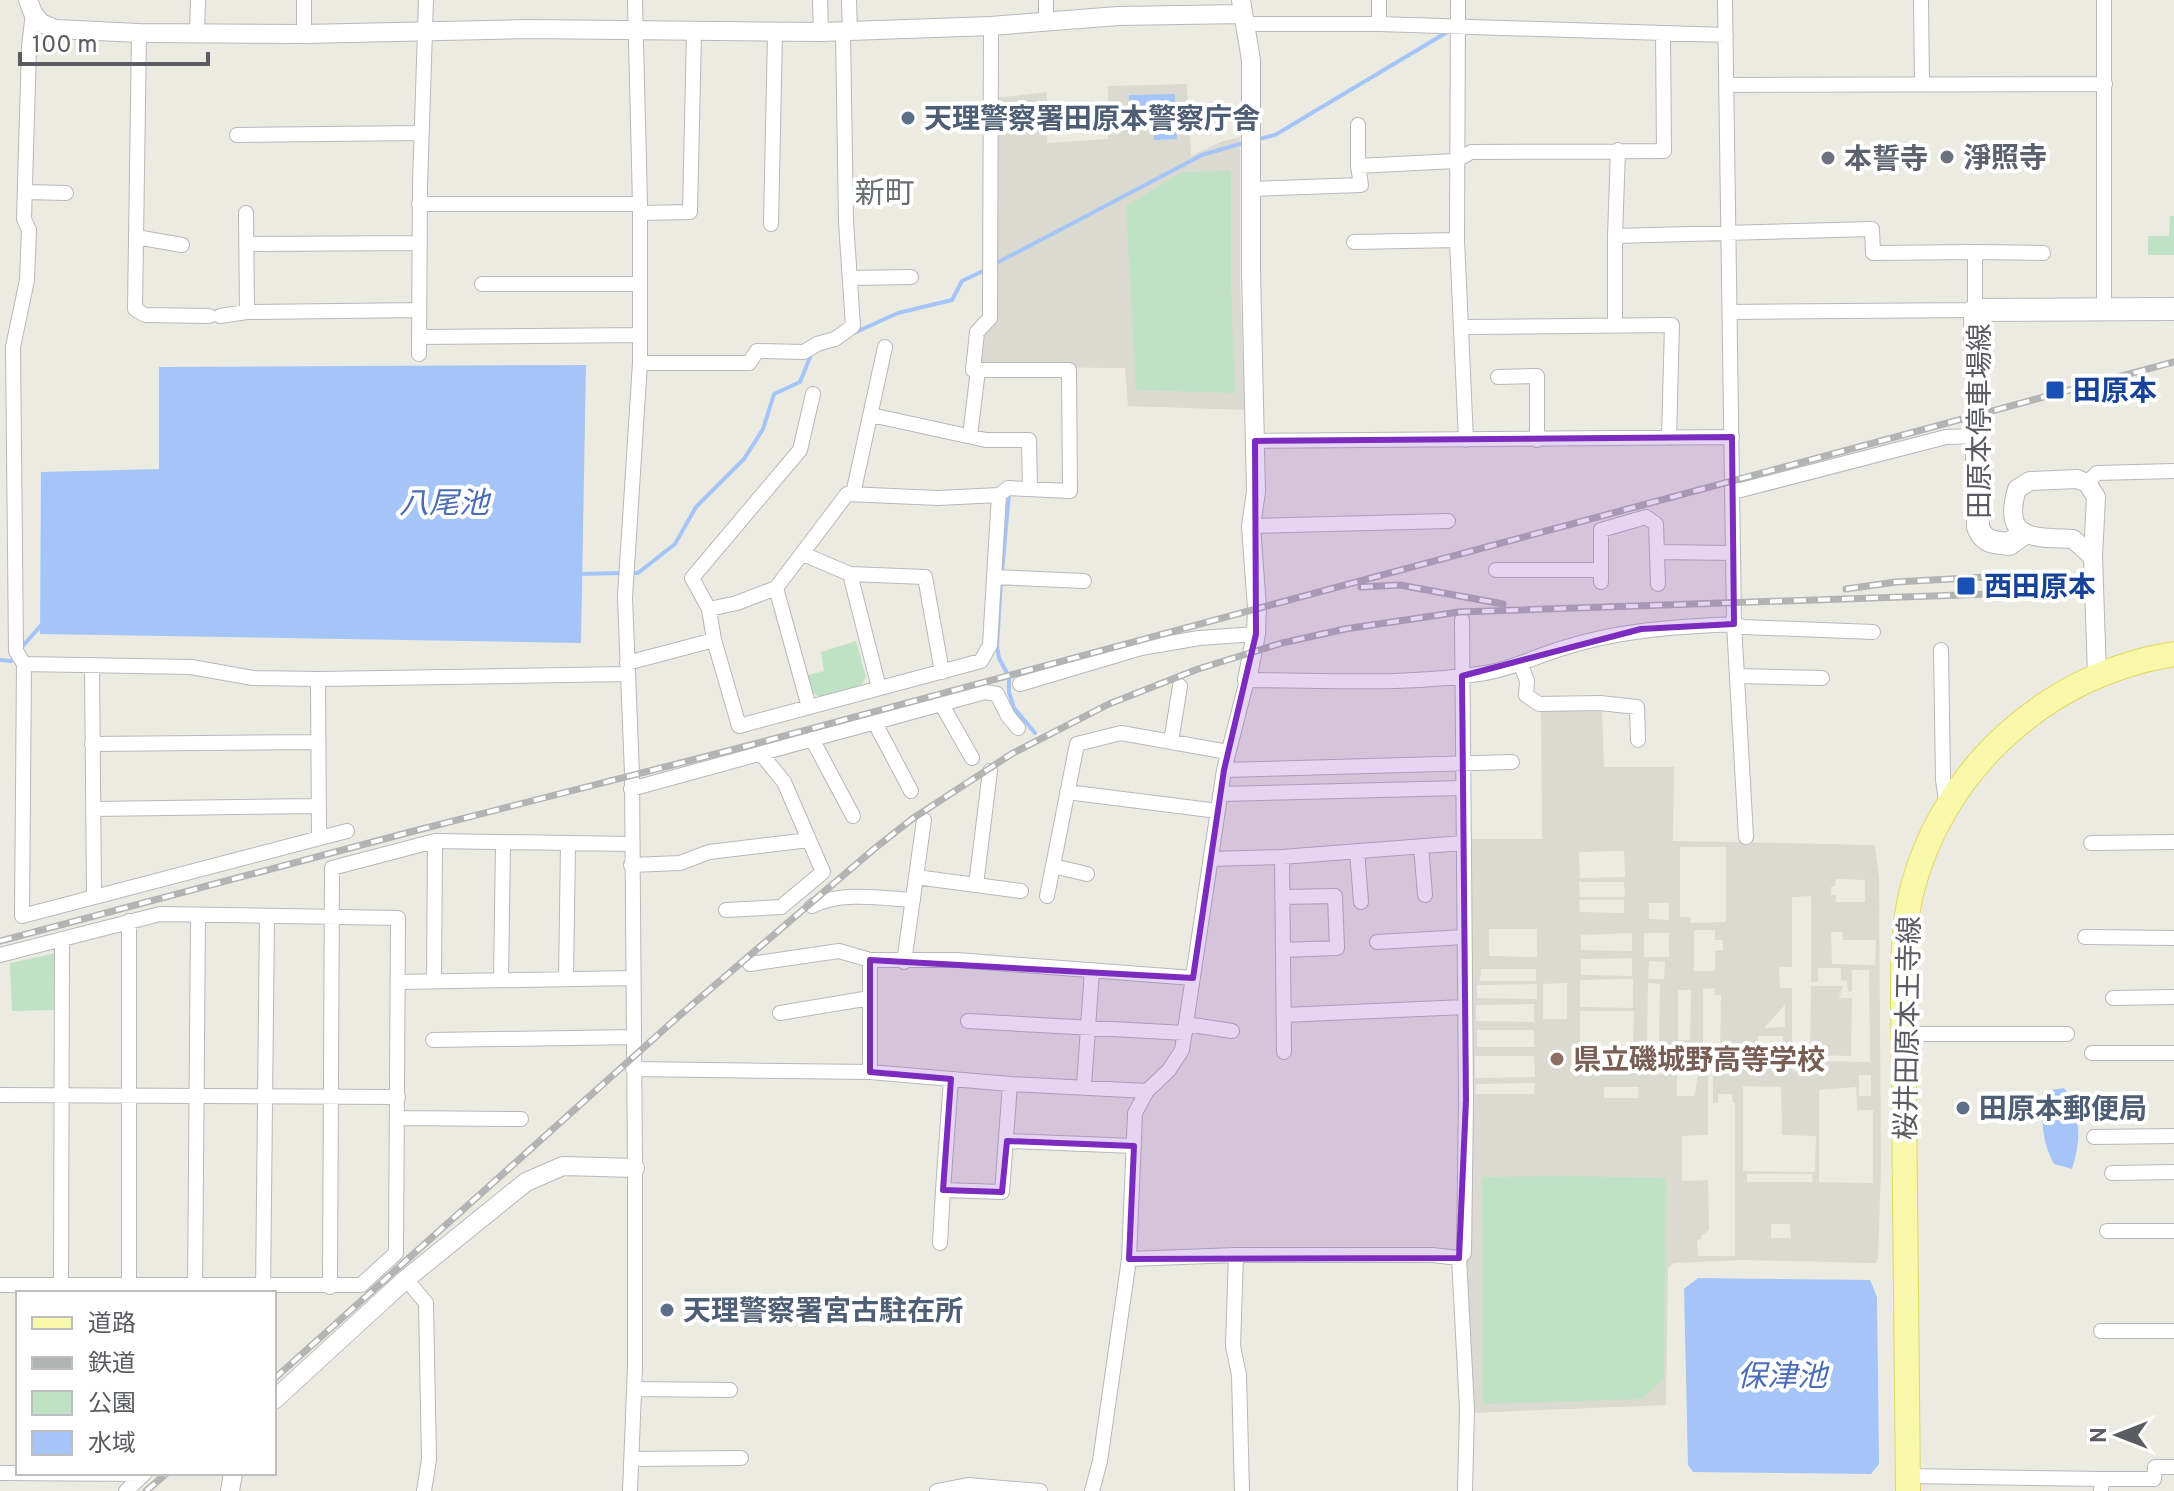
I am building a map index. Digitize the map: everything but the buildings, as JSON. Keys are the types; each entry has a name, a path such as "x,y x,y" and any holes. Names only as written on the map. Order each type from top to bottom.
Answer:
{"main road":[{"name":"田原本停車場線","path":"2023,534 2009,544 1987,542 1978,527 1975,310 2174,309"},
{"name":"桜井田原本王寺線","path":"1908,1483 1903,1034 1904,938 1911,893 1930,839 1947,807 1972,772 2022,720 2097,675 2174,654"}],"street":[{"path":"197,33 198,0"},
{"path":"304,0 304,34"},
{"path":"419,354 419,204 426,0"},
{"path":"630,1491 634,1389 635,1168 631,789 625,597 640,363 635,0"},
{"path":"820,0 821,32"},
{"path":"640,363 749,363 757,351 804,352 835,339 853,326 846,222 846,32 849,0"},
{"path":"1046,0 1046,22"},
{"path":"1379,0 1379,24"},
{"path":"1458,0 1453,26 1455,161 1466,440"},
{"path":"1725,0 1734,624 1746,837"},
{"path":"1921,0 1922,84"},
{"path":"2104,0 2104,310"},
{"path":"30,7 41,23 55,29 139,33 846,32 991,26 1118,16 1243,13 1379,24 1726,35"},
{"path":"30,7 24,219 29,230 27,280 13,347 8,457 16,651 24,664 22,916 347,831"},
{"path":"1092,1491 1100,1461 1129,1259 1135,1113 1147,1091 1169,1070 1182,1050 1224,770 1256,634 1251,526 1256,492 1251,60 1243,13"},
{"path":"709,609 737,603 776,588 847,494 938,498 999,495 1008,488 1070,491 1069,370 973,370 977,332 990,318 991,26"},
{"path":"419,204 640,208 690,212 694,32"},
{"path":"139,33 135,309 145,315 214,316 247,312 419,310"},
{"path":"771,224 775,33"},
{"path":"1358,166 1455,161 1471,152 1664,151 1663,33"},
{"path":"1727,85 2105,84"},
{"path":"1251,189 1361,185 1358,125"},
{"path":"237,135 421,133"},
{"path":"1615,325 1618,150"},
{"path":"25,192 66,193"},
{"path":"246,213 247,312"},
{"path":"1615,236 1872,229 1873,253 2043,253"},
{"path":"136,237 182,245"},
{"path":"1354,242 1457,240"},
{"path":"246,244 419,243"},
{"path":"1731,312 1975,310 1975,252"},
{"path":"851,278 911,277"},
{"path":"482,284 640,284"},
{"path":"1462,327 1672,325 1669,438"},
{"path":"419,337 640,335"},
{"path":"853,494 885,347"},
{"path":"970,436 978,370"},
{"path":"1498,377 1537,376 1537,440"},
{"path":"813,394 800,450 692,578 709,609 714,640 739,726 981,661 990,645 999,578 999,495"},
{"path":"871,415 986,440 1029,440 1030,489"},
{"path":"1733,492 1946,437 1976,436"},
{"path":"1255,441 1732,437"},
{"path":"2087,483 2097,473 2174,471"},
{"path":"2093,557 2073,539 2030,538 2023,534 2013,516 2017,489 2030,481 2077,479 2087,483 2096,497 2093,557 2097,675"},
{"path":"1496,570 1601,576 1601,530 1646,517 1656,524 1658,584"},
{"path":"1251,526 1448,521"},
{"path":"1657,552 1733,553"},
{"path":"803,554 850,574 925,577 942,672"},
{"path":"850,574 879,688"},
{"path":"999,578 1084,581"},
{"path":"776,588 809,707"},
{"path":"1462,620 1464,1253 1459,1258 1467,1409 1465,1491"},
{"path":"1247,680 1462,676 1521,665 1560,649 1641,629 1734,624 1743,627 1873,632"},
{"path":"1020,684 1141,648 1199,638 1256,634"},
{"path":"24,664 191,667 253,678 318,679 627,668 714,640"},
{"path":"1941,650 1943,780 1947,807"},
{"path":"92,665 94,895"},
{"path":"1521,665 1527,681 1526,695 1539,704 1600,703 1637,707 1638,740"},
{"path":"1738,676 1822,678"},
{"path":"318,679 319,837"},
{"path":"1171,742 1180,686"},
{"path":"631,789 985,692 997,694 1018,728"},
{"path":"942,705 972,758"},
{"path":"875,723 911,791"},
{"path":"1047,896 1077,744 1121,733 1228,752"},
{"path":"812,739 853,816"},
{"path":"92,744 318,742"},
{"path":"726,910 781,907 823,872 784,782 762,755"},
{"path":"1224,770 1512,762"},
{"path":"976,885 990,771"},
{"path":"1220,794 1463,788"},
{"path":"1067,792 1218,811"},
{"path":"93,809 319,806"},
{"path":"904,962 924,820"},
{"path":"631,865 680,863 709,852 809,840"},
{"path":"330,1287 332,868 435,841 631,844"},
{"path":"434,981 435,841"},
{"path":"2091,843 2174,842"},
{"path":"501,980 503,843"},
{"path":"1211,859 1282,857 1463,843"},
{"path":"566,979 568,844"},
{"path":"1421,846 1425,895"},
{"path":"1357,851 1361,902"},
{"path":"1282,857 1284,1052"},
{"path":"1053,866 1087,874"},
{"path":"916,877 1021,891"},
{"path":"1282,897 1335,896 1337,948 1283,950"},
{"path":"812,906 826,899 869,897 913,900"},
{"path":"0,955 160,914 398,918 396,1253 361,1285 263,1289 61,1289 0,1285"},
{"path":"195,1288 198,915"},
{"path":"263,1289 267,916"},
{"path":"129,921 129,1288"},
{"path":"1377,942 1464,937"},
{"path":"2085,937 2174,938"},
{"path":"61,1289 62,940"},
{"path":"750,964 839,951 870,960 957,960 1193,978"},
{"path":"870,960 870,1072"},
{"path":"1084,1086 1092,970"},
{"path":"399,982 633,978"},
{"path":"2113,998 2174,997"},
{"path":"780,1013 870,998"},
{"path":"1284,1015 1465,1007"},
{"path":"968,1021 1088,1028 1232,1031"},
{"path":"1903,1034 2067,1034"},
{"path":"433,1040 634,1037"},
{"path":"2092,1053 2174,1053"},
{"path":"633,1069 870,1072 1147,1091"},
{"path":"940,1243 951,1079"},
{"path":"943,1190 1002,1192 1010,1084"},
{"path":"0,1095 398,1097"},
{"path":"397,1118 521,1119"},
{"path":"2094,1137 2174,1136"},
{"path":"1007,1141 1134,1146"},
{"path":"276,1398 406,1279 526,1182 563,1166 635,1168"},
{"path":"2112,1173 2174,1172"},
{"path":"2107,1231 2174,1231"},
{"path":"1129,1259 1236,1255 1432,1255 1459,1258"},
{"path":"1236,1255 1233,1346 1239,1375 1242,1491"},
{"path":"406,1279 426,1303 429,1460 424,1491"},
{"path":"2101,1331 2174,1331"},
{"path":"634,1389 730,1390"},
{"path":"632,1459 741,1458"},
{"path":"1908,1483 2135,1485 2154,1479 2155,1467 2174,1467"},
{"path":"126,1491 143,1475"},
{"path":"937,1491 968,1485 1040,1491"}],"highlighted area":[{"path":"1732,437 1734,624 1641,629 1462,676 1466,1100 1459,1258 1129,1259 1134,1146 1007,1141 1002,1192 943,1190 951,1079 870,1072 870,960 1193,978 1224,770 1256,634 1255,441"}],"shaded area":[{"path":"1187,84 1191,156 1223,141 1240,137 1240,284 1245,410 1128,406 1125,368 983,367 980,364 997,98 1047,92 1047,143 1108,139 1108,86"},
{"name":"県立磯城野高等学校","path":"1541,708 1602,708 1604,767 1674,767 1673,841 1875,845 1879,878 1881,1168 1878,1258 1876,1263 1742,1260 1674,1263 1668,1268 1666,1405 1472,1413 1465,1257 1468,842 1471,839 1542,839","holes":["1680,847 1726,847 1726,922 1690,923 1690,917 1680,917","1624,851 1625,877 1580,878 1579,852","1836,879 1865,880 1865,902 1836,902 1836,895 1831,895","1579,882 1624,882 1625,897 1580,897","1811,896 1811,982 1818,982 1818,968 1841,968 1841,980 1847,981 1848,992 1852,991 1852,970 1869,970 1870,1062 1810,1061 1809,1071 1792,1071 1792,1061 1729,1061 1728,1072 1713,1072 1713,1103 1718,1103 1718,1094 1732,1094 1735,1103 1735,1256 1698,1256 1697,1240 1709,1230 1708,1180 1682,1181 1682,1136 1708,1135 1708,1072 1698,1072 1695,1096 1677,1096 1677,1043 1695,1043 1698,1067 1723,1067 1724,1060 1703,1060 1703,989 1715,988 1715,995 1721,995 1720,1053 1758,1055 1758,1036 1783,1036 1783,1054 1792,1054 1792,988 1780,988 1779,967 1792,967 1792,897","1579,900 1624,900 1624,913 1580,912","1649,903 1669,903 1669,920 1649,919","1489,929 1537,929 1537,957 1489,956","1694,930 1715,930 1715,940 1723,940 1723,950 1715,951 1715,971 1694,971","1831,932 1843,932 1843,940 1876,940 1875,965 1832,964","1632,933 1632,951 1581,950 1581,935","1644,933 1669,933 1669,957 1644,957","1632,958 1632,976 1581,975 1581,959","1649,961 1665,962 1664,979 1648,979","1481,969 1536,969 1536,981 1480,981","1633,979 1633,1008 1580,1007 1580,980","1567,983 1567,1019 1543,1019 1543,984","1648,983 1660,984 1659,1045 1647,1044","1537,984 1537,999 1477,998 1477,985","1678,990 1691,990 1690,1040 1678,1040","1534,1004 1534,1022 1476,1021 1476,1005","1785,1005 1785,1027 1765,1028 1765,1027","1580,1011 1634,1011 1633,1049 1580,1049","1477,1030 1534,1030 1534,1047 1477,1047","1653,1050 1664,1050 1662,1074 1652,1074","1580,1052 1637,1052 1638,1070 1581,1071","1475,1056 1534,1056 1535,1077 1475,1078","1859,1075 1871,1075 1871,1096 1859,1096","1535,1083 1534,1094 1475,1094 1476,1084","1743,1086 1781,1087 1782,1135 1816,1136 1815,1172 1743,1171","1604,1087 1638,1087 1639,1098 1604,1098","1856,1087 1857,1110 1873,1110 1873,1183 1819,1182 1819,1090","1747,1174 1812,1174 1813,1182 1747,1182","1771,1224 1790,1224 1791,1238 1771,1238"]},
{"name":"県立磯城野高等学校","path":"1811,986 1843,986 1839,998 1852,998 1851,1056 1810,1055"}],"green space":[{"path":"1231,171 1235,393 1136,390 1126,206 1182,172"},
{"path":"2170,216 2174,216 2174,255 2148,255 2148,236 2169,236"},
{"path":"856,641 866,677 861,686 819,697 812,692 808,675 824,671 821,652"},
{"path":"57,953 56,1010 12,1011 10,963"},
{"path":"1482,1177 1666,1178 1664,1379 1641,1399 1483,1404"}],"water":[{"path":"1175,94 1175,117 1129,118 1129,95"},
{"path":"1176,124 1177,139 1154,140 1154,125"},
{"name":"八尾池","path":"586,365 581,643 40,634 41,472 159,469 159,367"},
{"path":"2064,1088 2074,1107 2078,1127 2072,1169 2054,1164 2043,1127 2047,1099 2052,1090"},
{"name":"保津池","path":"1698,1278 1870,1280 1877,1297 1879,1464 1871,1474 1693,1472 1688,1465 1684,1289"}],"waterway":[{"path":"1255,140 1275,135 1449,31"},
{"path":"993,265 1202,155 1247,142"},
{"path":"854,333 898,313 952,300 962,281 985,270"},
{"path":"631,573 638,573 675,544 696,507 744,459 763,429 774,394 800,382 811,355"},
{"path":"1002,572 1009,494"},
{"path":"579,574 622,573"},
{"path":"1001,581 999,658 1009,677 1014,708 1035,733"},
{"path":"21,648 44,622"},
{"path":"0,660 11,661 16,655"}],"railway":[{"path":"0,941 743,747 2174,362"},
{"path":"1846,589 1896,582 1986,577"},
{"path":"1361,587 1400,585 1503,604"},
{"path":"276,1377 679,1016 874,849 912,819 1013,753 1109,704 1198,669 1282,643 1345,629 1459,612 2077,591"},
{"path":"146,1491 165,1475"}],"place":[{"name":"天理警察署田原本警察庁舎","path":"908,118"},
{"name":"淨照寺","path":"1947,157"},
{"name":"本誓寺","path":"1828,158"},
{"name":"田原本","path":"2055,390"},
{"name":"西田原本","path":"1966,586"},
{"name":"県立磯城野高等学校","path":"1557,1059"},
{"name":"田原本郵便局","path":"1963,1108"},
{"name":"天理警察署宮古駐在所","path":"667,1310"}],"district":[{"name":"新町","path":"885,193"}]}
